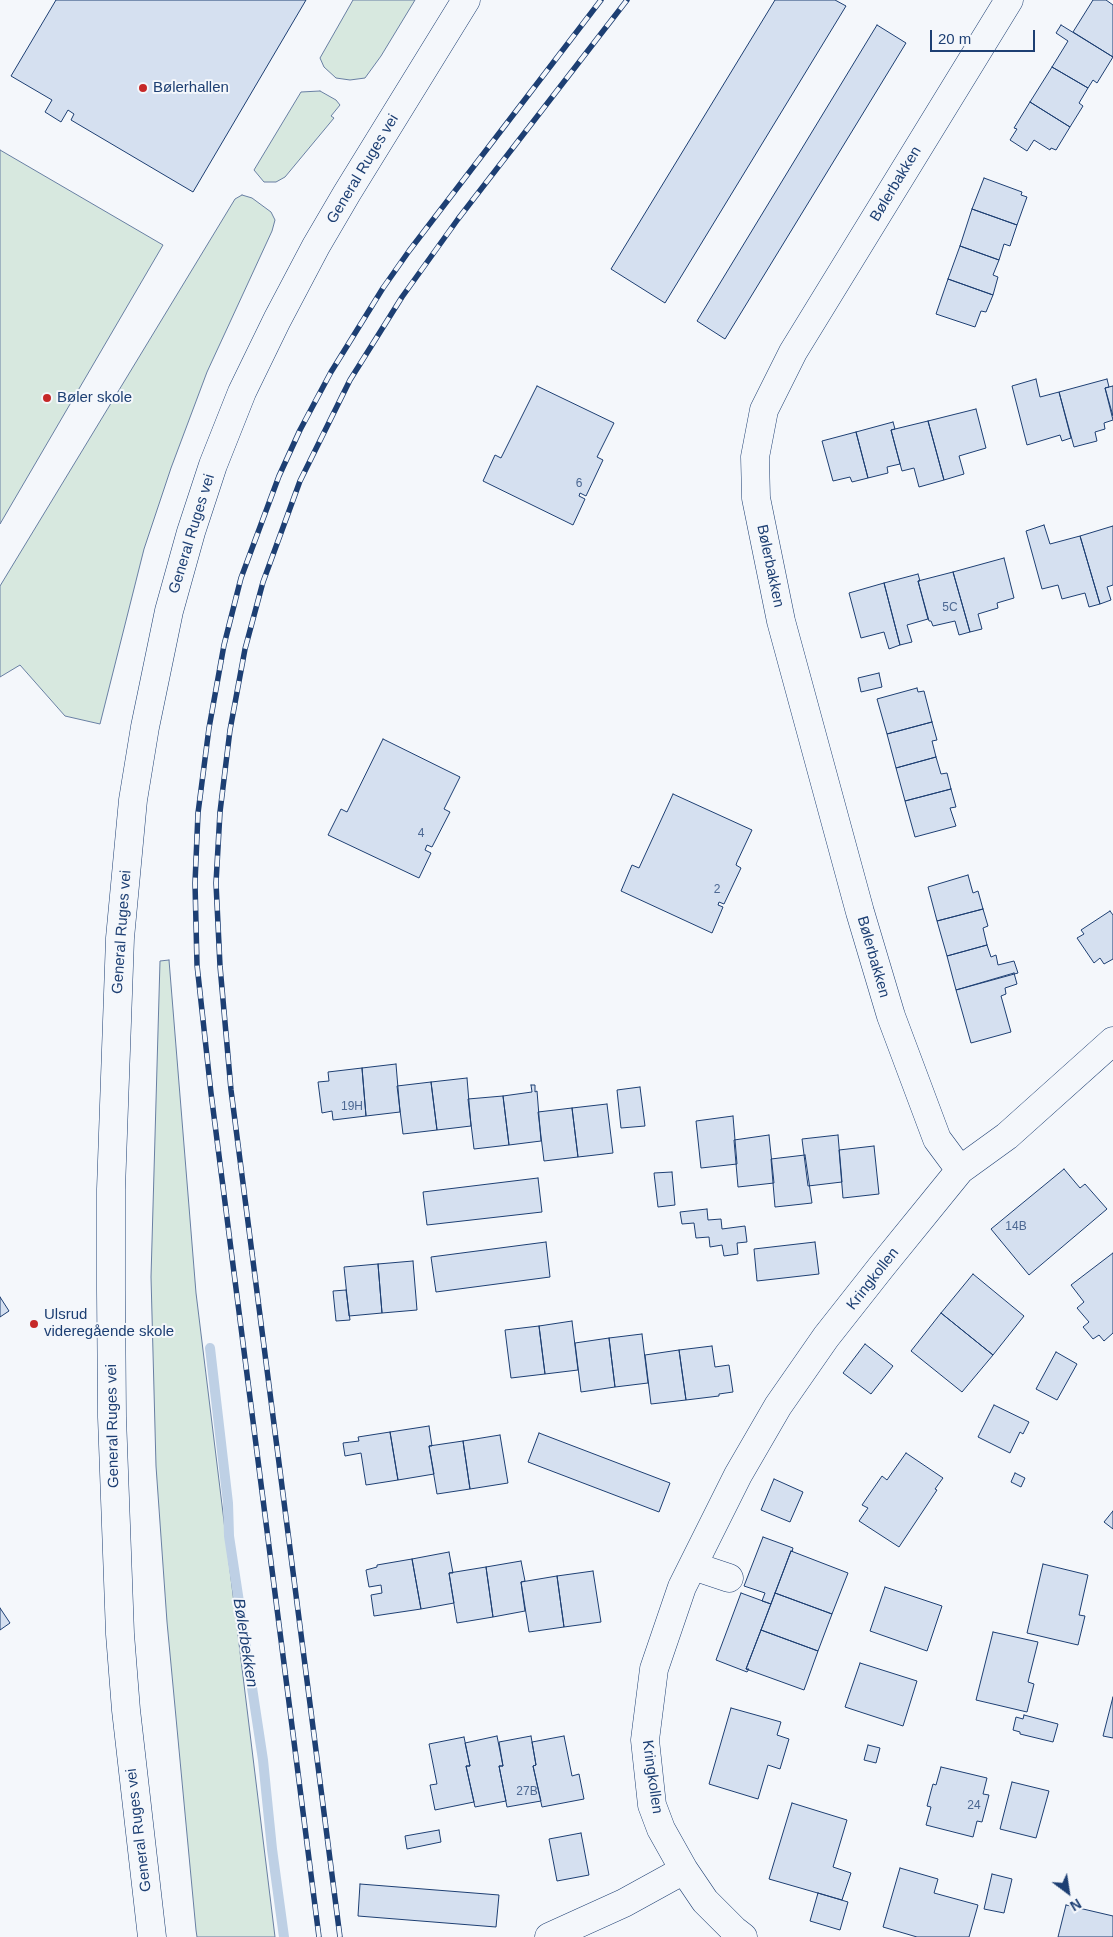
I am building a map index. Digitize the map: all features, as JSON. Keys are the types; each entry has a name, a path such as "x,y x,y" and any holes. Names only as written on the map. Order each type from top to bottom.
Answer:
{"street":[{"name":"General Ruges vei","path":"152,1937 126,1710 120,1634 112,1417 112,1190 120,938 133,800 145,726 169,611 191,532 242,392 320,238 466,0"},
{"name":"Bølerbakken","path":"960,1170 937,1139 891,1016 860,912 781,621 756,498 755,458 764,410 792,352 1009,0"},
{"name":"Kringkollen","path":"743,1937 705,1901 684,1870 661,1829 652,1805 645,1740 654,1670 682,1587 738,1475 778,1406 826,1338 960,1170 1006,1136 1113,1042"},
{"path":"693,1566 728,1578"},
{"path":"549,1937 624,1902 684,1870"}],"shaded area":[{"path":"353,0 415,0 381,56 365,78 350,80 336,78 324,67 320,58"},
{"path":"320,91 336,100 340,105 331,116 334,118 285,177 276,182 264,182 254,170 301,92"},
{"path":"0,150 163,245 0,524"},
{"path":"242,195 252,198 271,212 275,220 272,231 207,372 171,468 144,549 100,724 65,716 20,665 0,677 0,586 235,199"},
{"path":"169,960 196,1293 275,1937 197,1937 196,1930 167,1622 156,1466 151,1277 160,961"}],"building":[{"name":"Bølerhallen","path":"56,0 306,0 193,192 71,120 74,114 68,110 61,122 45,112 52,100 11,76"},
{"path":"775,0 835,0 846,6 665,303 611,269"},
{"path":"1093,0 1106,0 1113,5 1113,57 1073,32"},
{"path":"877,25 906,43 725,339 697,321"},
{"path":"1061,25 1113,57 1097,83 1093,80 1088,88 1052,67 1068,41 1056,33"},
{"path":"1052,67 1088,88 1079,103 1083,106 1070,127 1030,102"},
{"path":"1030,102 1070,127 1056,150 1051,148 1050,150 1034,140 1027,151 1010,140 1017,129 1014,128"},
{"path":"984,178 1022,192 1021,195 1027,197 1017,225 972,209"},
{"path":"972,209 1017,225 1010,246 1004,244 999,260 960,246"},
{"path":"960,246 999,260 993,275 998,277 993,295 948,279"},
{"path":"948,279 993,295 986,312 981,311 975,327 936,314"},
{"path":"1036,379 1040,397 1059,392 1071,438 1062,441 1060,435 1027,445 1012,386"},
{"path":"1107,379 1109,387 1105,388 1113,420 1104,423 1105,429 1095,432 1097,441 1074,447 1059,392"},
{"path":"537,386 614,423 597,457 603,460 586,496 580,493 579,496 585,499 573,525 483,481 495,455 501,458"},
{"path":"1113,386 1113,416 1105,388"},
{"path":"976,409 986,448 959,456 964,474 944,480 928,421"},
{"path":"928,421 944,480 919,487 914,468 902,471 891,430"},
{"path":"893,422 895,429 891,430 900,464 887,467 888,473 868,478 856,432"},
{"path":"856,432 868,478 852,482 850,477 833,481 822,441"},
{"path":"1044,525 1050,544 1080,536 1100,604 1089,607 1085,593 1062,599 1058,585 1042,589 1026,531"},
{"path":"1113,526 1113,585 1107,587 1111,600 1100,604 1080,536"},
{"path":"1004,558 1014,598 997,603 998,608 978,614 982,629 970,632 953,572"},
{"path":"953,572 970,632 959,635 955,621 933,626 931,621 929,621 918,581"},
{"path":"918,574 920,581 918,581 928,619 907,625 912,642 900,645 884,583"},
{"path":"884,583 900,645 889,649 884,632 861,638 849,593"},
{"path":"879,673 882,687 861,692 858,678"},
{"path":"917,688 918,692 924,691 932,722 887,734 877,699"},
{"path":"932,722 937,740 932,741 936,757 896,768 887,734"},
{"path":"383,739 460,777 444,809 450,812 432,847 427,845 425,850 431,853 419,878 328,835 341,809 347,812"},
{"path":"936,757 941,774 947,773 951,789 905,801 896,768"},
{"path":"951,789 956,807 950,808 956,826 915,837 905,801"},
{"path":"673,794 752,830 736,865 741,868 724,904 719,902 718,905 723,907 712,933 621,891 632,865 639,868"},
{"path":"968,875 973,893 978,891 983,909 937,921 928,887"},
{"path":"983,909 988,926 983,928 987,945 947,956 937,921"},
{"path":"1110,911 1113,915 1113,959 1104,964 1100,958 1094,963 1077,938 1084,934 1081,930"},
{"path":"987,945 991,957 996,955 998,965 1014,961 1018,973 956,990 947,956"},
{"path":"1014,973 1017,984 1005,988 1006,994 1001,996 1011,1032 971,1043 956,990"},
{"path":"396,1064 400,1112 366,1116 362,1068"},
{"path":"362,1068 366,1116 333,1120 332,1111 322,1113 318,1082 329,1081 328,1072"},
{"path":"467,1078 471,1126 437,1130 431,1082"},
{"path":"431,1082 437,1130 403,1134 397,1086"},
{"path":"531,1085 535,1085 535,1092 537,1091 541,1141 509,1145 503,1096 532,1092"},
{"path":"640,1087 645,1126 621,1128 617,1090"},
{"path":"503,1096 509,1145 474,1149 468,1099"},
{"path":"607,1104 613,1153 578,1157 572,1108"},
{"path":"572,1108 578,1157 544,1161 538,1112"},
{"path":"733,1116 737,1164 701,1168 696,1121"},
{"path":"769,1135 774,1183 738,1187 734,1140"},
{"path":"838,1135 842,1182 808,1186 802,1139"},
{"path":"874,1146 879,1194 843,1198 839,1150"},
{"path":"805,1155 812,1203 775,1207 771,1159"},
{"path":"1064,1169 1080,1188 1085,1184 1107,1209 1029,1275 991,1229"},
{"path":"672,1172 675,1205 658,1207 654,1173"},
{"path":"538,1178 542,1212 427,1225 423,1192"},
{"path":"707,1209 708,1220 721,1219 722,1229 745,1226 747,1242 737,1243 738,1254 724,1256 722,1245 710,1247 709,1237 696,1238 694,1223 682,1224 680,1212"},
{"path":"546,1242 550,1277 436,1292 431,1257"},
{"path":"815,1242 819,1274 757,1281 754,1249"},
{"path":"1113,1253 1113,1333 1104,1341 1099,1335 1093,1339 1083,1327 1089,1322 1077,1308 1084,1302 1071,1285"},
{"path":"413,1261 417,1310 382,1313 378,1264"},
{"path":"378,1264 382,1313 349,1316 344,1267"},
{"path":"973,1274 1024,1316 993,1355 941,1313"},
{"path":"346,1290 350,1320 336,1321 333,1291"},
{"path":"0,1297 9,1311 0,1317"},
{"path":"941,1313 993,1355 962,1392 911,1351"},
{"path":"572,1321 578,1370 545,1374 539,1326"},
{"path":"539,1326 545,1374 511,1378 505,1330"},
{"path":"642,1334 648,1383 615,1387 609,1338"},
{"path":"609,1338 615,1387 581,1392 575,1343"},
{"path":"865,1344 893,1366 871,1394 843,1373"},
{"path":"712,1346 715,1367 729,1365 733,1392 719,1394 719,1396 686,1400 679,1350"},
{"path":"679,1350 686,1400 651,1404 645,1355"},
{"path":"1056,1352 1077,1364 1057,1400 1036,1389"},
{"path":"994,1405 1029,1422 1023,1434 1020,1432 1010,1453 978,1437"},
{"path":"429,1426 432,1446 429,1446 434,1474 398,1480 390,1432"},
{"path":"390,1432 398,1480 366,1485 361,1453 345,1456 343,1443 359,1441 358,1437"},
{"path":"539,1433 670,1483 659,1512 528,1462"},
{"path":"500,1435 508,1483 470,1489 463,1441"},
{"path":"463,1441 470,1489 437,1494 429,1446"},
{"path":"906,1453 943,1478 899,1547 859,1521 868,1508 862,1505 882,1476 887,1480"},
{"path":"1015,1473 1025,1478 1021,1487 1011,1482"},
{"path":"774,1479 803,1492 790,1522 761,1510"},
{"path":"1113,1511 1113,1529 1104,1522"},
{"path":"763,1537 793,1548 771,1604 762,1601 765,1593 744,1586"},
{"path":"791,1551 848,1573 832,1614 775,1593"},
{"path":"449,1552 453,1573 449,1573 454,1603 421,1609 412,1559"},
{"path":"412,1559 421,1609 374,1616 371,1595 382,1593 381,1585 369,1587 366,1570 377,1567 377,1565"},
{"path":"521,1561 525,1581 521,1582 525,1611 493,1617 486,1567"},
{"path":"1043,1564 1088,1575 1079,1615 1085,1616 1078,1645 1027,1633"},
{"path":"486,1567 493,1617 457,1623 449,1573"},
{"path":"593,1571 601,1622 564,1627 557,1576"},
{"path":"557,1576 564,1627 529,1632 521,1582"},
{"path":"885,1587 942,1606 927,1651 870,1631"},
{"path":"741,1593 771,1604 746,1669 749,1669 747,1672 716,1660"},
{"path":"775,1593 832,1614 818,1651 761,1630"},
{"path":"0,1608 10,1623 0,1630"},
{"path":"761,1630 818,1651 804,1690 746,1669"},
{"path":"993,1632 1038,1642 1028,1682 1034,1684 1027,1712 976,1700"},
{"path":"860,1663 917,1681 903,1726 845,1707"},
{"path":"1113,1697 1113,1738 1103,1736"},
{"path":"731,1708 781,1722 777,1735 789,1739 780,1769 768,1765 758,1799 709,1784"},
{"path":"1024,1715 1058,1724 1053,1742 1020,1734 1020,1732 1013,1730 1016,1717 1023,1719"},
{"path":"497,1736 503,1766 499,1766 506,1801 475,1807 466,1766 470,1766 465,1743"},
{"path":"531,1736 536,1765 533,1766 541,1801 507,1807 499,1766 503,1766 499,1742"},
{"path":"564,1736 572,1776 579,1774 584,1799 542,1807 533,1766 536,1765 532,1742"},
{"path":"464,1737 470,1766 466,1766 474,1802 435,1810 430,1785 437,1784 429,1744"},
{"path":"868,1745 880,1748 876,1763 864,1760"},
{"path":"941,1767 987,1778 983,1794 989,1795 982,1822 977,1821 973,1837 926,1825 931,1807 927,1806 933,1784 936,1785"},
{"path":"1012,1782 1049,1791 1036,1838 1000,1829"},
{"path":"792,1803 847,1820 833,1867 851,1873 842,1900 769,1879"},
{"path":"439,1830 441,1842 407,1849 405,1836"},
{"path":"581,1833 589,1875 557,1881 549,1839"},
{"path":"900,1868 938,1879 934,1893 978,1905 969,1937 917,1937 883,1927"},
{"path":"992,1874 1012,1879 1004,1913 984,1909"},
{"path":"360,1884 499,1895 496,1927 358,1916"},
{"path":"818,1893 848,1902 840,1930 810,1921"},
{"path":"1066,1905 1113,1916 1113,1937 1058,1937"}],"waterway":[{"name":"Bølerbekken","path":"210,1348 228,1503 229,1536 263,1760 272,1849 284,1937"}],"railway":[{"path":"319,1937 211,1093 197,965 195,883 198,813 209,728 224,645 241,578 279,476 300,430 331,372 383,288 409,251 601,0"},
{"path":"340,1937 231,1090 220,966 216,883 220,812 230,730 245,649 263,582 300,481 350,380 402,297 458,219 627,0"}],"place":[{"name":"Bølerhallen","path":"143,88"},
{"name":"Bøler skole","path":"47,398"},
{"name":"Ulsrud videregående skole","path":"34,1324"}]}
